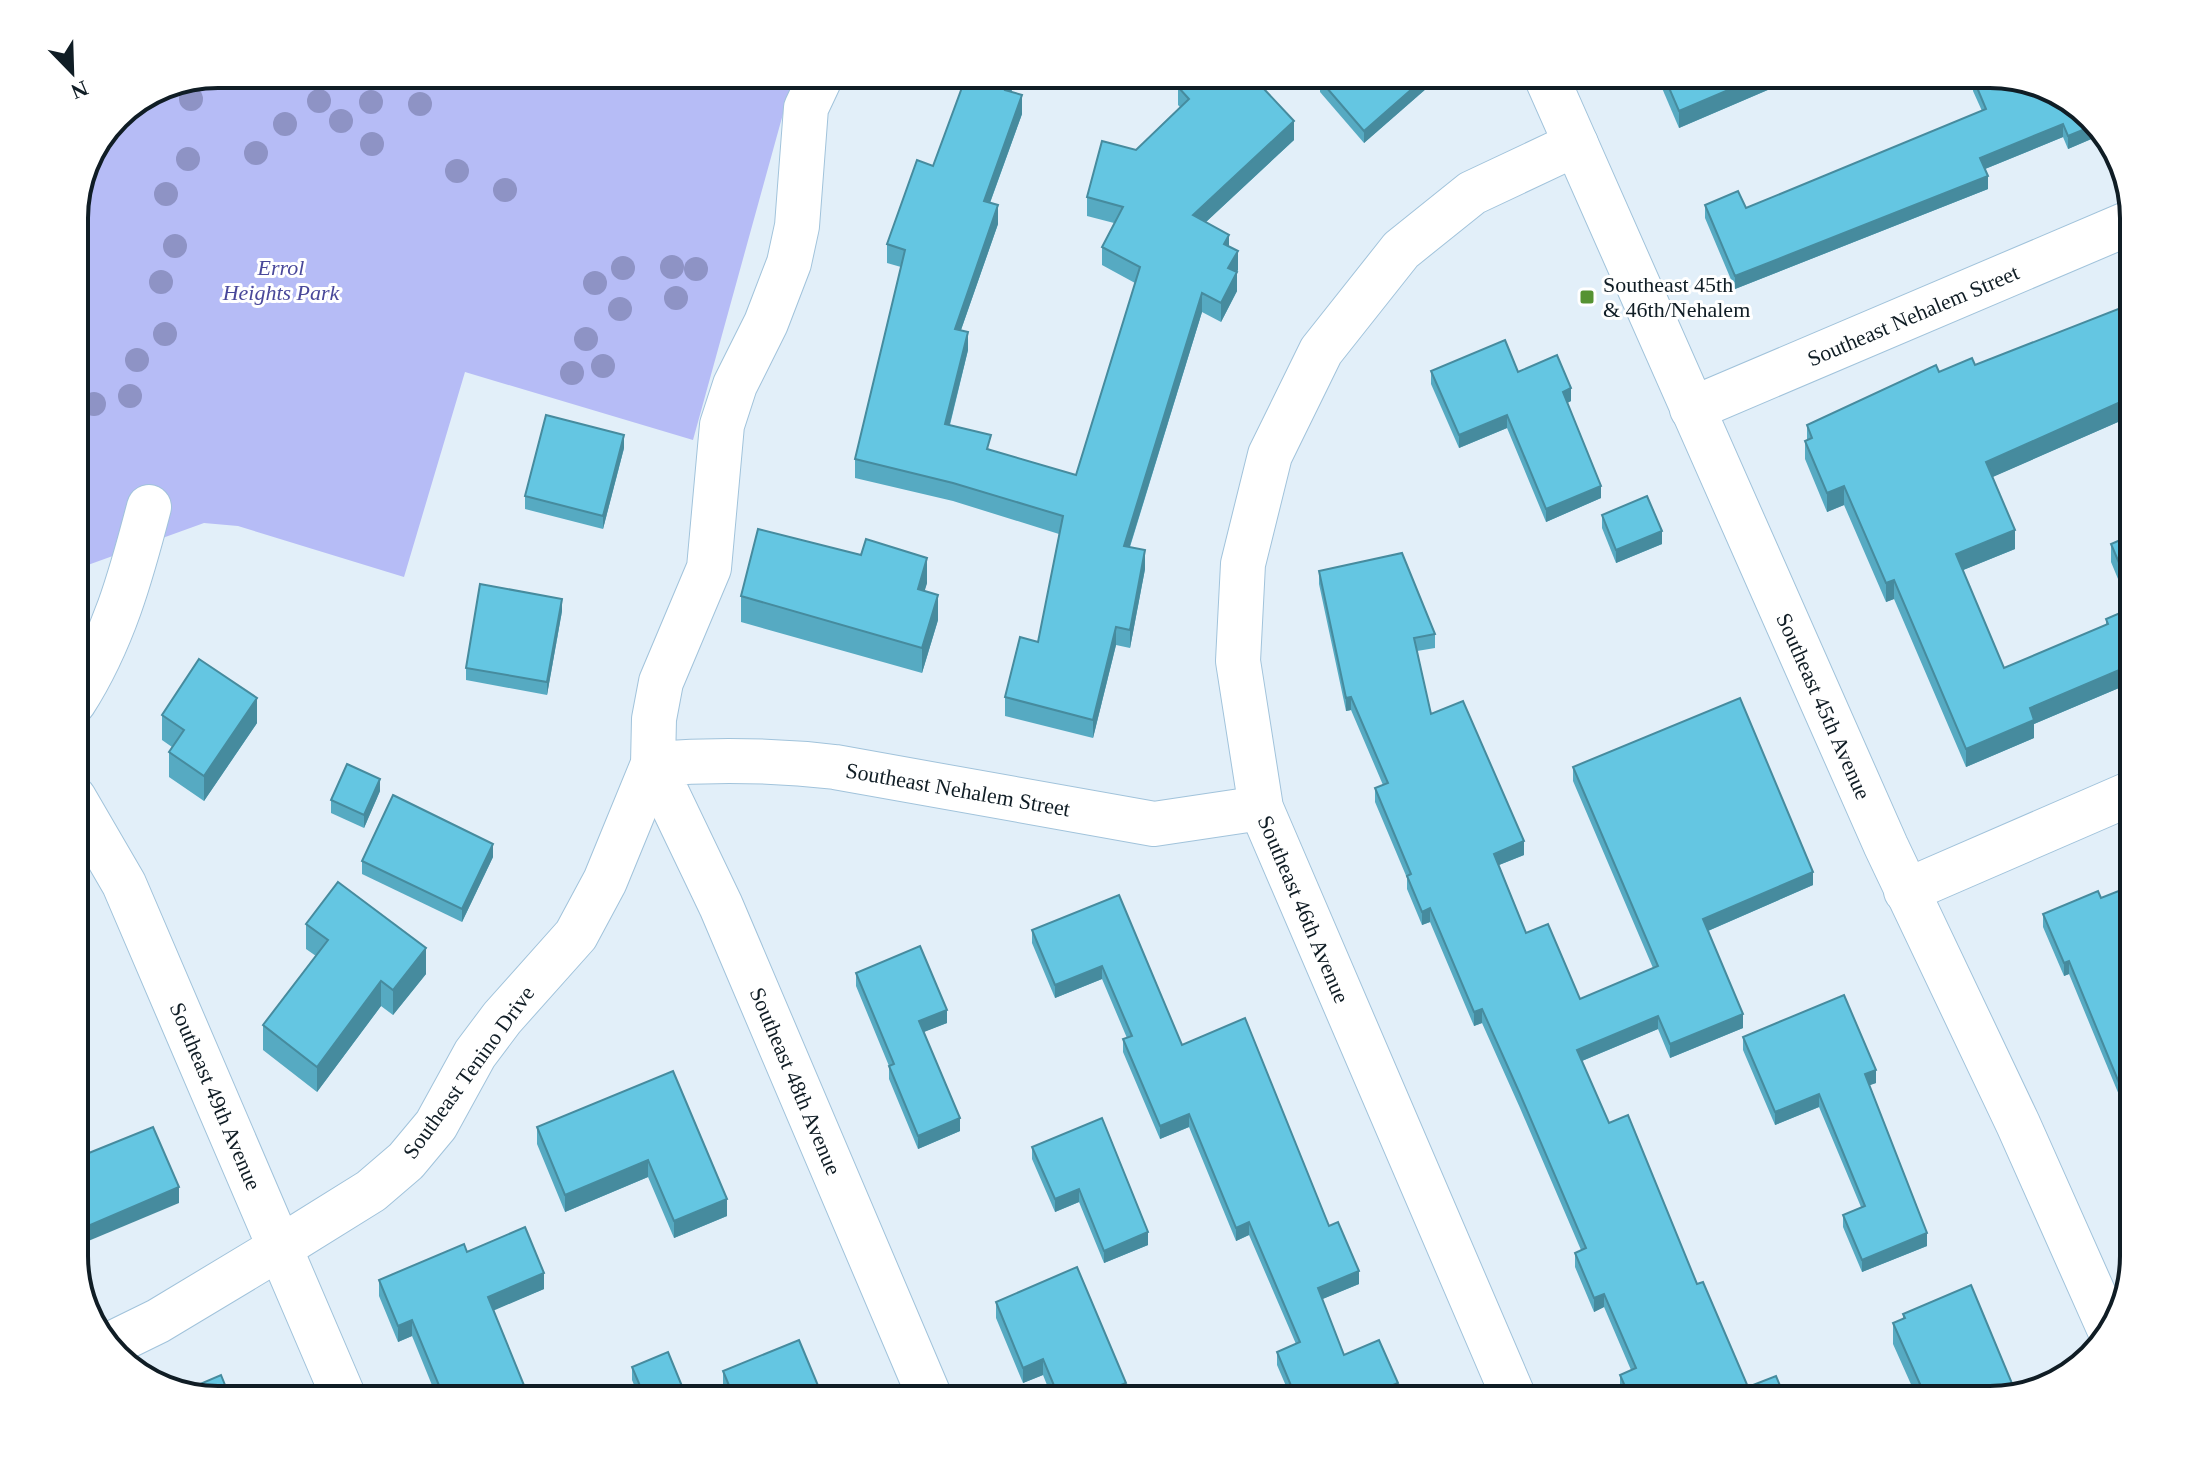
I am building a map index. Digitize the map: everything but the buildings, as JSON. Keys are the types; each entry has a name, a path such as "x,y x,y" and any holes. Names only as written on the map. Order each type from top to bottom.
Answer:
{"street":[{"name":"Southeast Tenino Drive","path":"119,1340 158,1321 371,1191 406,1161 436,1125 475,1054 576,935 605,881 653,764 654,719 661,682 709,568 722,425 735,385 766,323 789,263 797,226 806,108 815,88"},
{"name":"Southeast 45th Avenue","path":"1551,88 1906,891 2018,1124 2104,1318"},
{"name":"Southeast 46th Avenue","path":"1509,1386 1261,808 1238,661 1243,564 1270,455 1321,351 1401,250 1472,193 1576,144"},
{"name":"Southeast Nehalem Street","path":"1692,409 2120,227"},
{"path":"88,680 100,661 128,587 149,507"},
{"name":"Southeast Nehalem Street","path":"653,764 704,760 782,761 835,767 1154,824 1261,808"},
{"name":"Southeast 48th Avenue","path":"653,764 721,906 925,1386"},
{"path":"1906,891 2120,798"},
{"name":"Southeast 49th Avenue","path":"88,822 124,884 339,1386"}],"green space":[{"name":"Errol Heights Park","path":"218,88 790,88 693,440 465,372 404,577 238,526 204,523 88,565 88,209 92,184 101,160 132,120 153,105 176,95"}],"place":[{"name":"Southeast 45th & 46th/Nehalem","path":"1587,297"}]}
